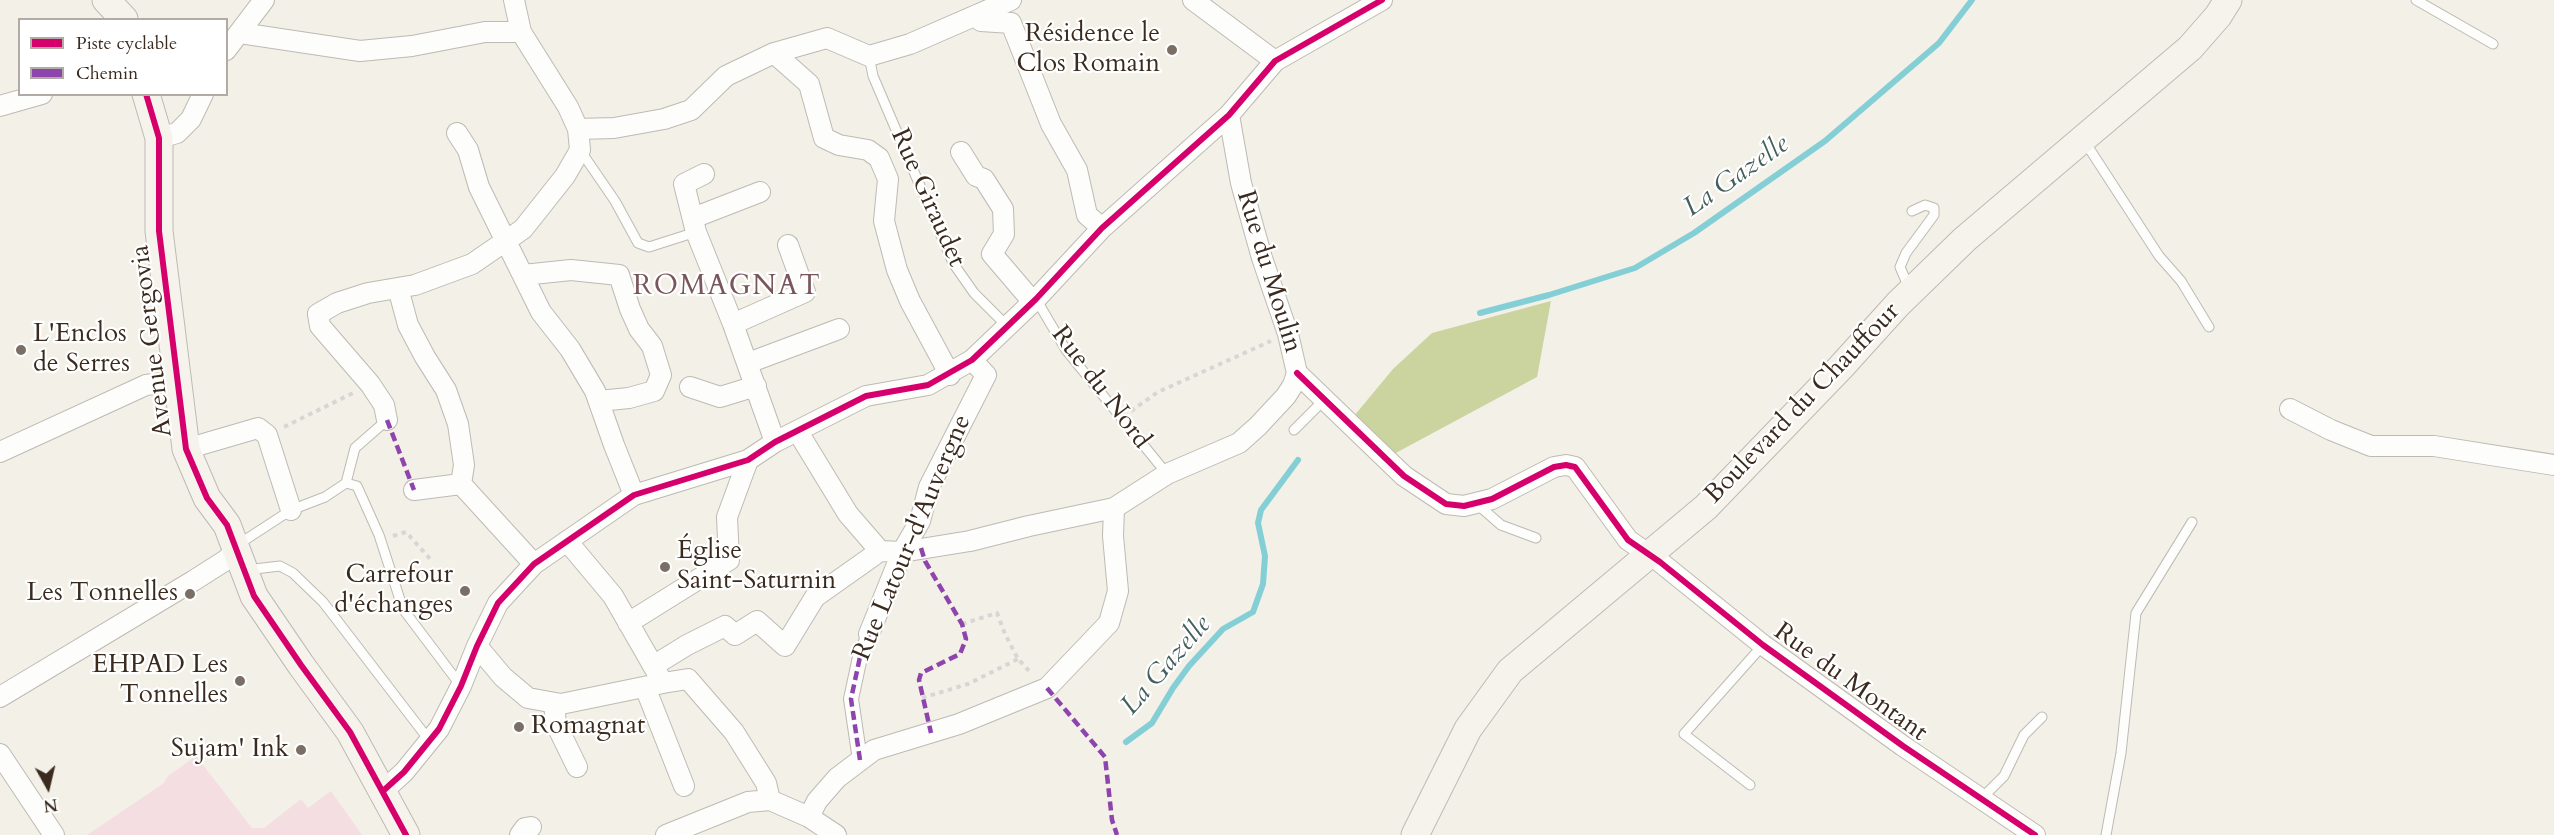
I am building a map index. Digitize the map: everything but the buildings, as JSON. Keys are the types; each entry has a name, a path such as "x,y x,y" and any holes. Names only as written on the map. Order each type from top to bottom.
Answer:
{"main road":[{"path":"106,0 123,18"},
{"path":"123,0 124,18"},
{"name":"Boulevard du Chauffour","path":"1415,835 1468,729 1510,671 1706,507 1910,292 1965,239 2190,48 2218,16 2228,0"},
{"name":"Avenue Gergovia","path":"147,96 159,138 159,231 186,448 207,498 226,525 254,596 350,732 383,791"},
{"path":"383,791 406,835"}],"street":[{"path":"228,48 264,0"},
{"path":"387,420 384,405 370,384 320,326 318,314 337,303 415,285 472,264 523,229 565,176 580,150 578,129 568,107 521,32 514,0"},
{"path":"578,129 624,126 664,119 691,110 726,76 774,53 827,38 869,56 910,44 1009,0"},
{"path":"1193,0 1275,61"},
{"path":"383,791 404,771 439,729 498,603 534,564 634,495 748,460 776,442 866,396 928,385 950,375 972,360 1034,301 1102,228 1229,115 1275,61 1382,0"},
{"path":"976,15 981,21 1011,23 1051,124 1077,170 1088,215 1102,228"},
{"path":"240,33 360,51 412,46 485,32 521,32"},
{"path":"774,53 809,84 824,138 839,145 868,150 879,158 888,179 884,221 897,270 910,301 950,375"},
{"path":"0,106 35,96"},
{"path":"159,138 177,133 191,119 201,96"},
{"name":"Rue du Moulin","path":"1229,115 1241,183 1288,334 1297,373 1404,476 1429,495 1446,504 1464,506 1492,499 1554,467 1566,465 1575,467 1628,540 1648,555"},
{"path":"457,133 468,150 479,187 541,312 570,349 596,391 634,495"},
{"path":"961,152 976,176 984,179 1003,209 1004,234 992,254 1034,301"},
{"path":"704,174 684,184 694,225 776,442"},
{"path":"694,225 760,192"},
{"path":"733,324 806,292 788,245"},
{"path":"523,275 571,270 619,275 630,309 639,329 652,346 661,375 654,391 599,401"},
{"path":"398,288 408,325 424,357 446,390 458,424 464,465 460,484"},
{"path":"748,363 839,329"},
{"name":"Rue Latour-d'Auvergne","path":"860,760 851,699 860,657 902,552 920,521 929,487 986,375 972,360"},
{"path":"654,679 687,645 725,626 735,635 757,621 785,646 815,597 880,551 902,552 970,541 1029,525 1114,508 1167,474 1239,443 1286,396 1297,373"},
{"path":"1,449 146,385 178,381"},
{"path":"690,387 720,397 756,386"},
{"path":"2290,409 2331,430 2371,446 2434,446 2554,465"},
{"path":"186,448 258,428 267,435 291,510"},
{"path":"798,432 848,514 880,551"},
{"path":"628,623 729,560 727,517 748,460"},
{"path":"414,490 460,484"},
{"path":"460,484 534,564"},
{"path":"809,817 817,801 837,778 874,750 959,724 1044,689 1109,622 1118,591 1113,536 1114,508"},
{"path":"567,542 613,596 628,623 654,679 684,786"},
{"name":"Rue du Montant","path":"1648,555 1763,645 2035,835"},
{"path":"0,697 226,560 240,560"},
{"path":"477,646 504,677 528,698 557,703 654,679 688,679 734,732 766,783 770,800"},
{"path":"557,703 556,723 577,767"},
{"path":"0,754 54,835"},
{"path":"666,835 748,802 770,800 809,817 836,835"}],"lane":[{"path":"2416,0 2493,44"},
{"name":"Rue Giraudet","path":"869,56 873,76 953,263 974,292 1007,326"},
{"path":"2084,140 2159,256 2181,281 2209,327"},
{"path":"580,150 615,201 638,243 649,247 694,225"},
{"path":"1910,292 1900,267 1906,253 1934,215 1934,208 1925,205 1912,211"},
{"name":"Rue du Nord","path":"1034,301 1066,350 1167,474"},
{"path":"1294,430 1325,399"},
{"path":"387,420 355,448 346,483 325,497 291,510 245,540 240,560 280,566 293,573 323,603 429,740"},
{"path":"346,483 357,486 381,540 403,609 461,686"},
{"path":"1476,503 1501,525 1536,538"},
{"path":"2106,835 2121,753 2136,613 2192,522"},
{"path":"1750,786 1683,734 1763,645"},
{"path":"1981,799 2004,776 2024,735 2042,717"}],"path":[{"path":"1121,418 1158,392 1288,334"},
{"path":"267,435 370,384"},
{"path":"381,540 406,532 432,561"},
{"path":"962,624 997,613 1018,659 1044,689"},
{"path":"922,698 968,684 1018,659"}],"shaded area":[{"path":"196,756 252,828 264,828 301,799 308,808 331,791 362,835 87,835 164,783 168,776"}],"green space":[{"path":"1551,301 1537,377 1392,455 1354,416 1393,369 1432,333"}],"waterway":[{"name":"La Gazelle","path":"1480,313 1549,295 1635,268 1694,233 1825,141 1939,43 1972,0"},
{"name":"La Gazelle","path":"1126,742 1152,723 1189,666 1223,629 1253,612 1263,584 1265,556 1258,523 1261,510 1298,460"}],"marked path":[{"path":"387,420 414,490"},
{"path":"921,548 925,561 962,624 966,639 960,654 921,673 919,680 931,733"},
{"path":"860,760 851,699 860,657 869,634"},
{"path":"1047,688 1105,757 1112,820 1117,835"}],"cycle path":[{"path":"383,791 404,772 439,729 498,603 534,564 634,495 748,460 775,442 866,396 928,385 972,360 1036,299 1102,228 1229,115 1275,61 1382,0"},
{"path":"147,96 159,138 159,231 186,449 207,498 227,525 254,596 350,732 406,835"},
{"path":"1297,373 1404,476 1446,504 1464,506 1492,499 1554,467 1566,465 1575,467 1628,540 1660,562 1763,645 1903,746 2035,835"}],"place":[{"name":"Résidence le Clos Romain","path":"1172,50"},
{"name":"L'Enclos de Serres","path":"21,350"},
{"name":"Église Saint-Saturnin","path":"665,567"},
{"name":"Carrefour d'échanges","path":"465,591"},
{"name":"Les Tonnelles","path":"190,594"},
{"name":"EHPAD Les Tonnelles","path":"240,681"},
{"name":"Romagnat","path":"519,727"},
{"name":"Sujam' Ink","path":"301,750"}],"district":[{"name":"ROMAGNAT","path":"727,288"}]}
